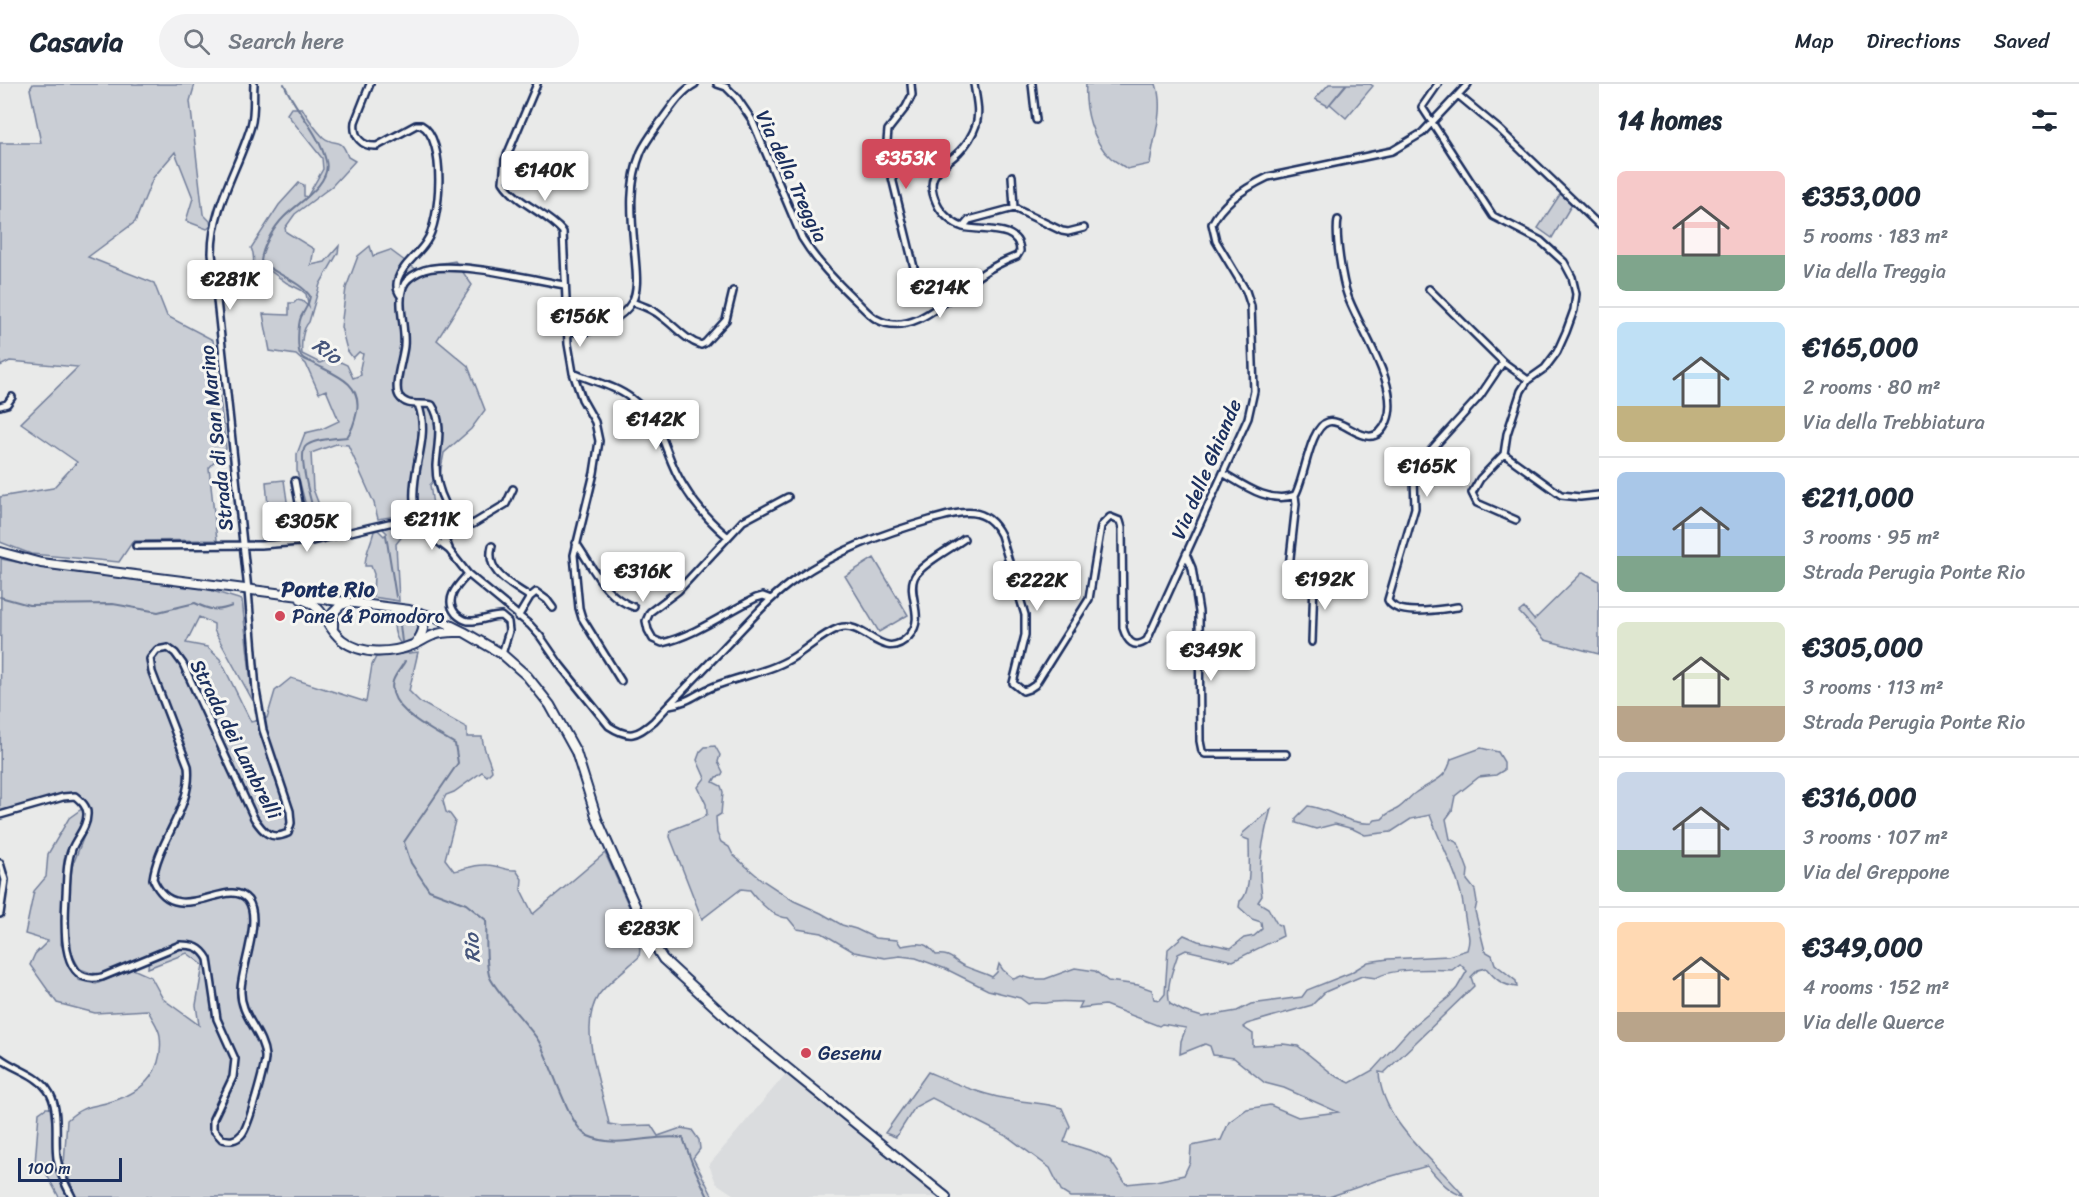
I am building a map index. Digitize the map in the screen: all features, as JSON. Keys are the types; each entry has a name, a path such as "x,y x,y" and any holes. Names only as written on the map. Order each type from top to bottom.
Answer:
{"main road":[{"path":"0,552 41,563 409,610 434,617 502,654 527,676 563,726 576,752 597,819 648,935 663,959 736,1027 946,1197"},
{"path":"286,593 318,607 334,632 344,642 363,651 396,651 415,645 435,634 464,632"},
{"path":"334,632 333,613 340,605 352,602"},
{"path":"409,610 419,616 424,627 423,634 415,645"},
{"path":"434,617 437,623 435,634"}],"street":[{"name":"Strada di San Marino","path":"243,544 212,236 215,219 252,123 254,84"},
{"path":"369,84 355,122 354,128 359,140 370,147 377,146 416,125 421,125 431,132 437,155 438,184 434,226 426,242 398,278 397,286 402,298"},
{"path":"537,84 506,160 503,182 512,194 544,215 563,232 566,327 573,373 582,399 595,422 598,441 594,473 574,555 579,608 582,618 621,681"},
{"path":"566,327 575,333 614,321 632,302 635,289 635,264 630,204 631,189 640,154 674,104 688,88 695,84"},
{"name":"Via della Treggia","path":"717,84 727,86 752,120 802,238 812,255 826,272 875,319 888,324 903,324 921,317 979,275 1017,256 1020,251 1018,240 1012,235 963,227"},
{"path":"910,84 912,95 906,107 888,130 885,153 918,284 932,297 951,297"},
{"path":"974,84 977,122 973,133 960,150 936,171 932,179 932,192 941,211 953,222 963,227 969,220 1014,208 1062,231 1068,232 1084,228"},
{"path":"1032,84 1036,120"},
{"path":"1438,84 1422,107 1493,216 1541,241 1564,262 1572,277 1576,294 1574,310 1557,352 1545,368 1528,380 1521,391 1507,434 1504,454 1480,479 1473,494 1477,503 1516,520"},
{"name":"Via delle Ghiande","path":"771,599 796,579 837,554 866,540 950,515 966,512 982,513 996,525 1001,535 1026,615 1025,635 1013,676 1013,683 1023,691 1035,684 1089,599 1101,526 1104,521 1114,517 1120,521 1122,528 1123,627 1129,642 1136,645 1142,644 1147,640 1252,404 1254,392 1251,306 1246,291 1216,241 1212,224 1216,216 1231,201 1268,177 1392,151 1415,138 1433,123 1468,84"},
{"path":"1458,95 1500,130 1599,225"},
{"path":"1012,176 1014,208"},
{"path":"1338,220 1339,248 1347,295 1383,375 1391,407 1386,423 1372,436 1362,436 1336,422 1328,422 1319,427 1314,435 1301,486 1295,495 1289,567 1294,577 1341,583"},
{"path":"513,489 506,504 473,524 463,522 449,512 437,483 439,430 436,410 432,405 404,402 397,393 404,346 403,287 411,276 433,268 456,267 564,285"},
{"path":"1428,289 1503,362 1528,380"},
{"path":"632,302 661,315 685,336 701,345 705,344 726,320 733,291"},
{"path":"1458,607 1426,612 1395,608 1390,606 1388,600 1415,508 1414,478 1417,470 1432,449 1480,396 1503,362"},
{"path":"573,373 624,394 644,410 656,424 682,484 710,522 728,537"},
{"path":"0,406 7,404 12,397"},
{"path":"418,404 423,416 424,427 422,448 415,474 414,503 419,516 446,540 449,550"},
{"path":"1504,454 1561,495 1580,498 1599,495"},
{"path":"1223,473 1255,492 1278,498 1295,495"},
{"path":"295,481 306,541"},
{"path":"136,546 322,540 400,522 423,531 449,550 468,574 530,625 609,726 628,735 644,730 771,599 763,596 756,598 690,633 662,643 653,639 648,630 646,621 650,612 678,591 743,521 788,496"},
{"path":"669,705 685,702 713,687 779,665 839,628 855,628 891,646 901,643 909,637 915,625 917,613 914,578 924,567 964,539"},
{"path":"576,543 607,591 622,603 634,607"},
{"name":"Strada dei Lambrelli","path":"0,815 63,797 75,796 83,803 88,813 86,824 72,849 68,867 64,937 68,954 75,969 82,977 94,980 102,978 180,945 189,945 204,951 208,959 217,1020 236,1059 233,1077 213,1119 213,1129 222,1140 235,1140 242,1136 265,1065 261,1043 241,1004 240,989 253,918 251,905 245,897 236,893 178,903 164,897 153,879 190,779 188,766 152,672 150,659 157,650 168,648 176,653 261,830 270,836 279,837 288,833 291,823 290,811 263,730 258,701 243,544"},
{"path":"492,546 490,558 493,569 530,597"},
{"path":"1186,554 1192,568 1199,612 1202,751 1205,754 1286,754"},
{"path":"468,574 453,591 450,600 453,609 466,621 501,616 508,622 509,631 502,654"},
{"path":"1312,642 1314,579"},
{"path":"518,617 530,597 536,592 553,608"},
{"path":"0,863 5,880 0,914"},
{"path":"0,1058 40,1081 52,1097 56,1117 57,1158 63,1179 72,1197"}],"shaded area":[{"path":"33,84 195,84 190,101 203,214 210,221 211,226 207,229 186,221 193,198 175,152 153,178 135,222 88,257 154,283 167,316 213,340 226,449 209,468 217,540 133,541 119,562 31,554 0,542 0,497 53,488 77,462 21,423 78,367 10,361 0,366 0,143 41,143 30,89"},
{"path":"1086,84 1156,84 1159,114 1150,164 1127,169 1104,151 1094,134 1088,114"},
{"path":"1329,84 1346,84 1328,106 1315,99"},
{"path":"1347,84 1373,86 1346,118 1330,104"},
{"path":"291,108 302,108 323,137 331,142 340,143 348,157 355,161 332,186 295,214 285,228 286,232 314,249 311,265 325,262 339,246 338,253 320,284 309,322 303,333 302,354 320,363 332,358 347,365 353,378 361,375 363,354 359,352 353,358 347,350 341,327 346,288 358,256 370,246 373,256 390,250 417,270 430,265 455,261 472,285 437,340 468,366 485,410 471,429 444,453 440,474 430,485 433,505 412,522 396,516 378,519 374,503 348,445 336,444 311,453 313,489 326,523 309,518 297,471 297,454 305,433 322,429 339,421 326,390 319,393 306,364 296,355 270,351 263,314 289,315 289,303 297,300 309,307 306,294 259,263 255,272 252,271 254,259 251,248 279,205 299,183 304,185 304,196 307,197 323,169 322,158 287,114"},
{"path":"1561,193 1572,204 1552,238 1538,228"},
{"path":"284,480 289,515 269,518 266,482"},
{"path":"392,526 407,530 396,544 399,601 373,597 374,574 371,566 365,566 374,531 378,530 384,536 387,533 383,529"},
{"path":"874,558 908,615 879,632 845,576"},
{"path":"1,559 57,570 206,589 242,600 253,701 214,630 214,624 199,617 186,643 207,647 220,659 251,722 267,718 275,691 291,678 366,702 372,665 376,657 418,652 409,691 420,702 467,728 467,737 482,737 492,771 487,776 482,772 446,795 443,801 446,812 455,821 445,859 454,871 483,865 516,870 522,879 521,890 533,914 605,853 640,931 636,942 640,948 639,957 602,991 592,1010 590,1025 593,1059 609,1124 651,1125 658,1136 681,1128 692,1130 699,1140 700,1149 693,1158 713,1197 76,1197 64,1165 67,1120 83,1109 124,1097 143,1085 155,1069 160,1048 157,1026 148,1010 95,1013 57,1003 30,965 35,954 48,941 25,934 34,891 46,877 48,854 69,818 83,808 85,820 68,848 65,860 61,944 78,980 96,984 133,969 151,977 163,999 199,1025 196,1005 203,965 187,953 148,968 149,955 103,974 80,969 69,949 67,918 72,867 91,811 79,794 64,795 0,813"},
{"path":"1583,572 1599,581 1599,654 1545,640 1519,612 1524,608 1534,620"},
{"path":"413,616 419,620 421,630 417,637 401,644 395,631 395,617"},
{"path":"715,746 720,755 718,762 723,772 713,782 721,786 723,792 721,814 716,817 717,833 721,842 762,880 794,901 842,925 875,938 897,940 901,946 924,945 936,955 949,956 965,967 992,977 997,972 999,964 1014,979 1021,976 1045,979 1075,968 1095,971 1108,981 1138,985 1152,990 1154,999 1160,1000 1165,994 1168,949 1184,935 1198,941 1231,948 1262,929 1261,922 1252,919 1239,907 1248,883 1249,864 1249,840 1241,837 1271,809 1262,852 1260,874 1262,896 1258,902 1268,908 1277,924 1281,926 1283,936 1233,961 1186,950 1178,954 1169,985 1170,1004 1202,1017 1237,1011 1251,1004 1302,997 1307,990 1350,973 1368,962 1448,956 1467,950 1469,936 1460,890 1430,815 1411,819 1391,832 1365,835 1335,824 1316,829 1296,823 1296,818 1308,806 1355,822 1372,823 1400,807 1415,793 1442,776 1451,759 1481,748 1498,752 1504,762 1504,770 1496,775 1479,777 1455,796 1452,811 1446,819 1450,839 1458,843 1468,870 1467,880 1475,890 1477,902 1475,911 1485,951 1492,955 1495,964 1516,981 1517,987 1500,981 1486,968 1478,970 1471,977 1474,986 1384,1073 1379,1072 1382,1090 1399,1124 1464,1196 1448,1188 1427,1166 1329,1197 1070,1197 1062,1192 1050,1168 1008,1137 932,1098 915,1107 896,1137 885,1133 928,1072 992,1096 1062,1108 1070,1126 1064,1142 1095,1152 1110,1160 1126,1184 1184,1175 1190,1162 1191,1146 1221,1140 1229,1122 1247,1109 1270,1105 1298,1117 1338,1112 1284,1088 1265,1083 1234,1058 1213,1055 1210,1046 1205,1044 1180,1054 1181,1041 1186,1028 1162,1024 1159,1026 1105,1005 1079,1008 1082,1002 1059,1001 1028,1004 1020,998 988,990 946,969 916,958 900,956 885,958 854,952 822,933 797,929 788,918 777,915 766,908 750,890 741,889 702,919 670,837 671,830 707,814 706,804 698,787 705,778 697,760 705,747","holes":["1460,964 1467,971 1449,997 1410,1029 1373,1070 1350,1083 1334,1075 1298,1046 1283,1044 1253,1046 1253,1034 1243,1027 1312,1005 1325,992 1362,976 1376,978 1392,972 1424,969 1452,970"]},
{"name":"Gesenu","path":"789,1070 946,1197 737,1197 716,1183 709,1165"},
{"path":"50,1108 54,1138 70,1197 59,1197 41,1164 35,1164 39,1113"}],"waterway":[{"name":"Rio","path":"284,84 323,150 326,169 319,185 276,226 266,244 261,261 300,286 310,296 299,325 298,346 301,356 344,380 355,392 357,401 355,422 347,437 331,438 308,444 303,452 304,469 314,513"},
{"name":"Rio","path":"386,535 396,597"},
{"path":"0,597 29,605 113,604 158,612 195,603 213,609 232,606"},
{"name":"Rio","path":"399,616 402,642"},
{"name":"Rio","path":"405,661 393,681 396,701 424,726 455,744 458,763 404,842 411,863 429,890 466,904 486,920 487,962 491,980 538,1040 567,1108 581,1130 588,1136 612,1142 683,1138 708,1197"}],"place":[{"name":"Pane & Pomodoro","path":"280,616"},
{"name":"Gesenu","path":"806,1053"}],"district":[{"name":"Ponte Rio","path":"328,589"}]}
